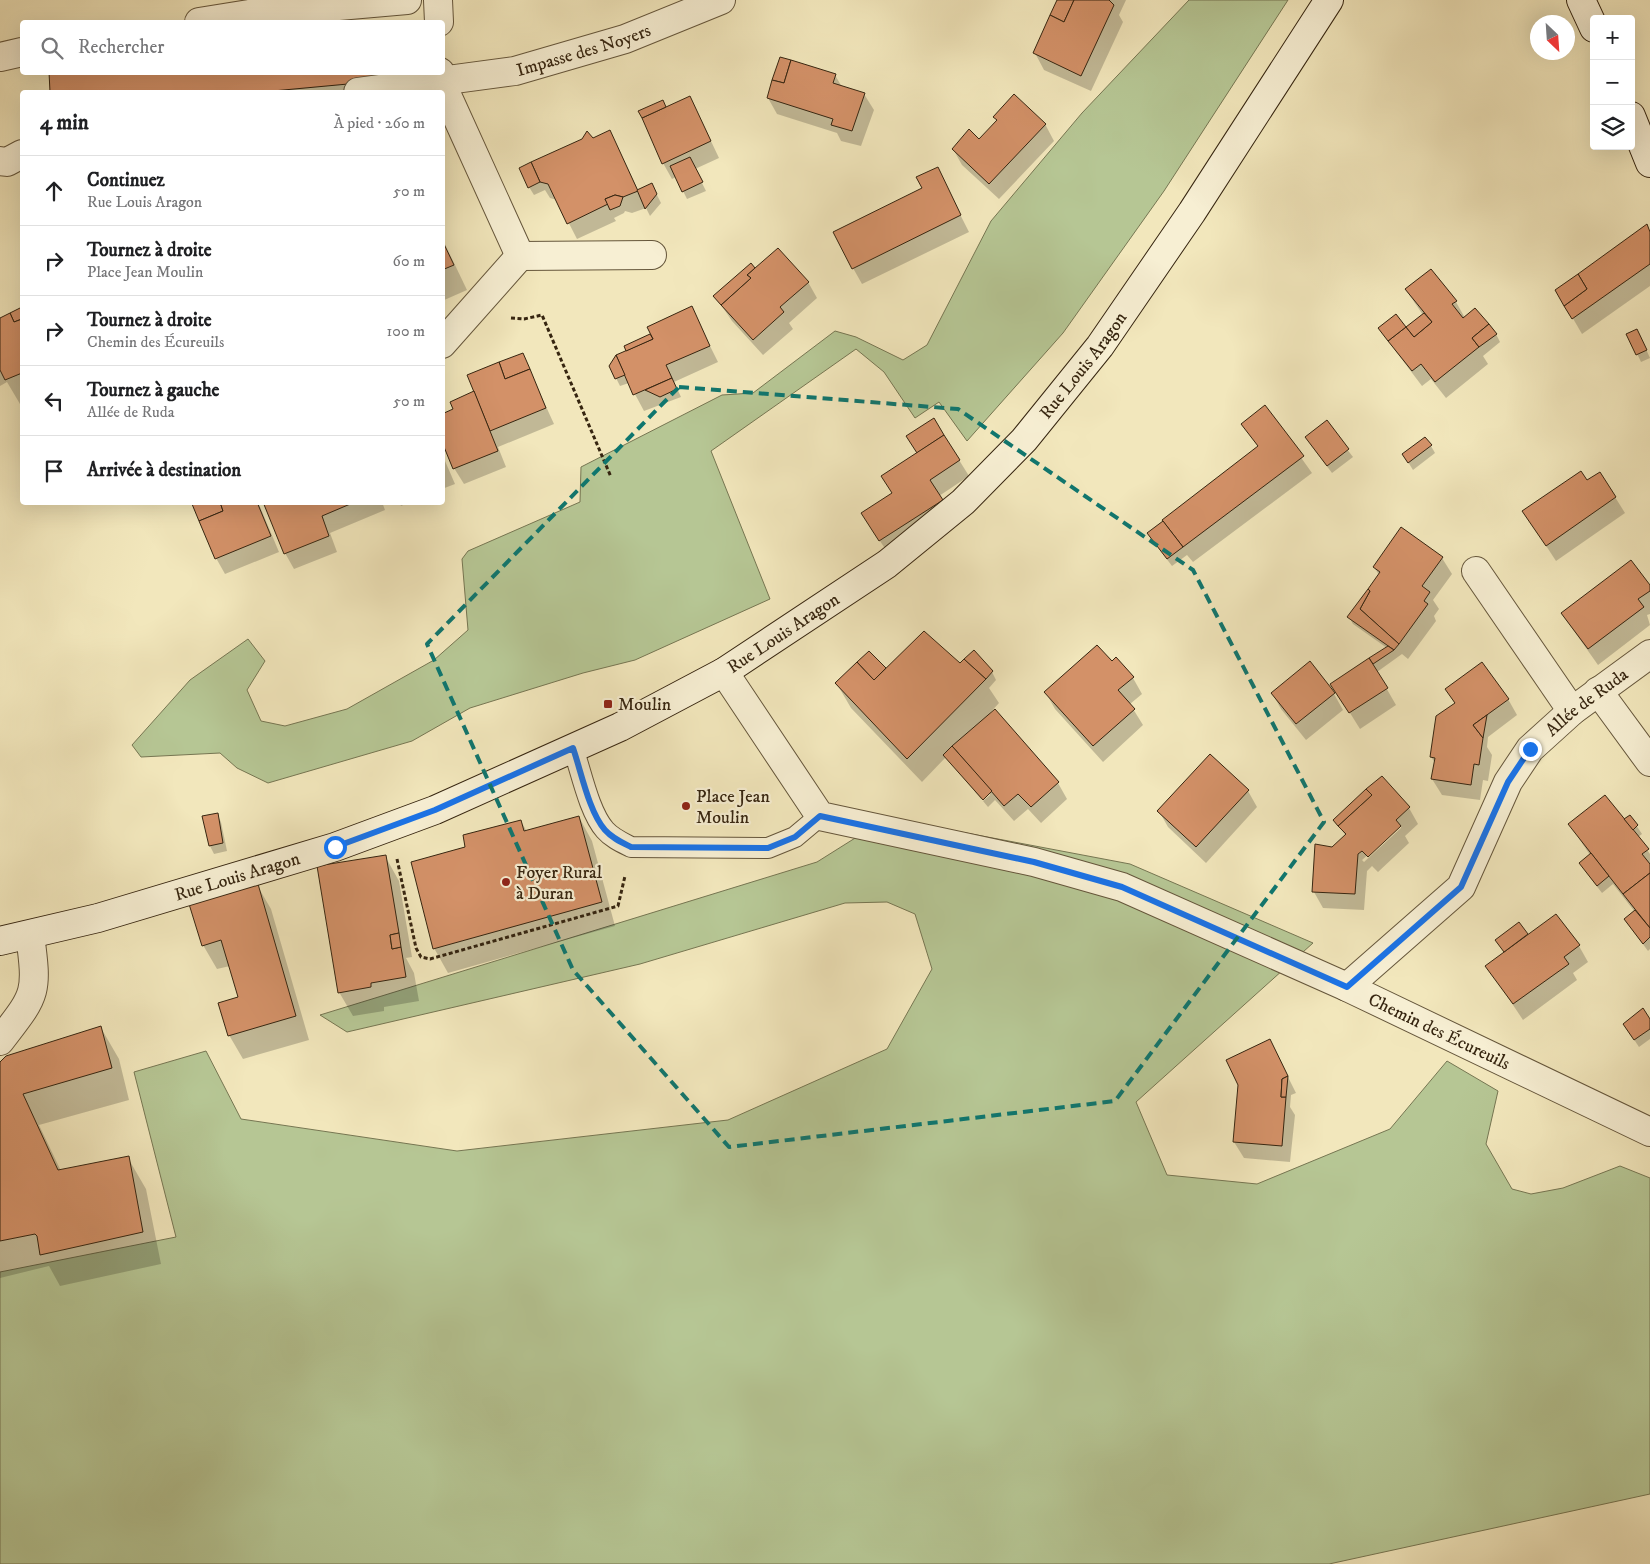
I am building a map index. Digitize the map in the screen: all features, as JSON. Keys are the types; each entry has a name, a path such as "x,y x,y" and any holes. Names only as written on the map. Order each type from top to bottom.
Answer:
{"street":[{"path":"212,20 249,14 407,0"},
{"path":"438,0 438,20"},
{"name":"Impasse des Noyers","path":"369,90 440,77 515,71 565,58 633,36 721,0"},
{"name":"Rue Louis Aragon","path":"0,941 98,918 316,852 435,810 620,727 724,672 887,564 963,502 1024,440 1100,346 1198,204 1329,0"},
{"path":"1580,0 1590,20"},
{"path":"0,57 20,52"},
{"path":"440,77 520,256"},
{"path":"1635,126 1650,163"},
{"path":"0,161 7,162 20,155"},
{"path":"445,341 520,256 652,256"},
{"path":"1476,571 1572,710"},
{"name":"Allée de Ruda","path":"1347,987 1461,887 1508,782 1530,749 1572,710 1650,654"},
{"path":"724,672 820,816"},
{"path":"1598,692 1650,762"},
{"name":"Chemin des Écureuils","path":"820,816 1034,862 1122,887 1347,987 1650,1132"},
{"path":"0,1042 29,1003 35,986 30,935"}],"lane":[{"path":"573,748 595,814 604,829 617,840 631,847 768,848 795,837 820,816"}],"path":[{"path":"482,300 500,314 510,318 524,319 542,315 611,477"},
{"path":"390,826 416,948 421,957 430,959 618,906 631,847"}],"highlighted area":[{"path":"679,387 958,409 1193,570 1324,822 1115,1101 729,1147 573,970 427,644"}],"green space":[{"path":"1189,0 1288,0 1164,191 1063,333 967,441 939,402 915,418 884,372 856,349 711,451 770,599 635,660 583,673 470,708 412,741 268,783 237,768 220,753 141,757 132,745 190,680 248,639 265,661 247,690 261,721 285,726 347,709 434,660 468,630 462,559 468,551 580,502 581,467 722,395 753,393 835,331 856,337 903,360 927,345 991,221 1082,113"},
{"path":"887,818 1130,864 1313,943 1136,1102 1167,1175 1257,1184 1390,1129 1447,1061 1498,1091 1486,1144 1512,1189 1531,1194 1563,1188 1620,1166 1650,1178 1650,1494 1329,1564 0,1564 0,1272 176,1237 134,1072 206,1051 241,1119 457,1151 728,1120 887,1049 932,969 915,914 887,902 845,903 640,964 347,1032 320,1015 817,862"}],"building":[{"path":"1057,0 1074,0 1064,22 1050,15"},
{"path":"1074,0 1109,0 1114,5 1081,76 1033,53 1050,15 1064,22"},
{"path":"780,57 791,60 784,83 772,80"},
{"path":"791,60 836,74 833,83 865,93 852,131 831,125 833,119 767,98 772,80 784,83"},
{"path":"49,75 391,75 391,80 284,90 50,90"},
{"path":"1014,94 1046,124 989,184 952,149 969,129 979,139 997,120 993,117"},
{"path":"690,96 711,141 662,164 642,118"},
{"path":"663,100 666,107 642,118 638,111"},
{"path":"610,130 638,191 623,197 615,195 605,199 608,204 567,224 548,184 540,182 531,162 582,139 587,131 593,138"},
{"path":"690,157 703,182 682,192 670,166"},
{"path":"531,162 540,182 528,188 519,168"},
{"path":"938,167 961,215 852,269 833,232 922,188 916,177"},
{"path":"652,183 657,194 645,209 637,190"},
{"path":"615,195 623,197 620,206 610,210 605,199"},
{"path":"1647,224 1650,232 1650,264 1572,319 1564,306 1587,289 1578,274"},
{"path":"445,246 454,265 445,269"},
{"path":"778,248 809,282 780,307 784,312 753,340 721,305 751,278 747,275"},
{"path":"751,263 755,268 747,275 751,278 721,305 713,296"},
{"path":"1431,269 1457,301 1452,304 1463,318 1475,308 1489,324 1472,338 1479,347 1435,382 1421,364 1412,371 1388,341 1406,327 1414,337 1432,322 1405,289"},
{"path":"1578,274 1587,289 1564,306 1555,290"},
{"path":"692,306 710,346 666,365 672,378 633,395 616,355 653,339 647,327"},
{"path":"20,308 20,320 14,322 10,313"},
{"path":"10,313 14,322 20,320 20,374 5,380 0,370 0,318"},
{"path":"1424,313 1432,322 1414,337 1406,327"},
{"path":"1396,314 1406,327 1388,341 1378,328"},
{"path":"1489,324 1497,334 1479,347 1472,338"},
{"path":"1637,329 1647,350 1636,355 1626,334"},
{"path":"650,334 653,339 626,351 624,346"},
{"path":"523,353 530,369 505,379 499,362"},
{"path":"616,355 625,375 615,379 609,366"},
{"path":"499,362 505,379 530,369 546,408 490,431 467,375"},
{"path":"672,378 677,389 660,397 645,390"},
{"path":"474,391 498,451 453,469 445,449 445,413 453,409 450,402"},
{"path":"1265,405 1304,456 1183,547 1162,520 1258,446 1241,424"},
{"path":"934,418 944,435 917,453 906,436"},
{"path":"1327,420 1349,449 1327,466 1305,437"},
{"path":"944,435 960,460 930,480 943,500 879,541 861,513 892,493 881,476"},
{"path":"1425,437 1432,445 1408,463 1402,454"},
{"path":"1581,471 1587,480 1600,472 1616,497 1546,546 1522,511"},
{"path":"192,505 221,505 223,511 199,521"},
{"path":"221,505 258,505 271,536 215,559 199,521 223,511"},
{"path":"264,505 348,505 322,516 329,536 284,554"},
{"path":"1163,521 1183,547 1167,559 1147,533"},
{"path":"1401,527 1443,557 1422,586 1430,592 1424,601 1428,604 1399,644 1360,609 1370,591 1368,589 1380,572 1373,567"},
{"path":"1631,560 1650,585 1650,591 1638,599 1644,607 1588,649 1561,613"},
{"path":"1368,589 1370,591 1360,609 1399,644 1394,650 1347,617"},
{"path":"924,631 960,663 964,659 986,679 907,759 835,683 857,662 874,680"},
{"path":"1097,645 1112,661 1116,657 1134,677 1118,690 1135,709 1093,746 1044,692"},
{"path":"1388,646 1394,650 1373,664 1369,658"},
{"path":"974,650 993,671 986,679 964,659"},
{"path":"869,651 886,668 874,680 857,662"},
{"path":"1369,658 1388,688 1349,713 1330,684"},
{"path":"1310,661 1335,693 1296,724 1271,693"},
{"path":"1482,662 1509,699 1473,725 1483,738 1479,765 1474,764 1471,785 1431,779 1435,758 1430,757 1436,716 1455,703 1445,689"},
{"path":"995,709 1059,782 1031,807 1018,794 1004,806 952,746"},
{"path":"1487,715 1483,738 1473,725"},
{"path":"952,746 992,791 983,800 943,755"},
{"path":"1210,754 1249,790 1196,847 1157,811"},
{"path":"1382,776 1410,807 1396,820 1401,826 1368,857 1362,851 1358,854 1355,894 1312,892 1315,844 1332,847 1346,834 1338,826 1372,795 1366,789"},
{"path":"1366,789 1372,795 1338,826 1333,820"},
{"path":"1605,795 1649,849 1642,854 1650,864 1650,873 1623,894 1568,824"},
{"path":"218,813 223,843 209,846 202,816"},
{"path":"1630,815 1638,825 1633,830 1624,819"},
{"name":"Foyer Rural à Duran","path":"579,816 602,902 433,949 411,862 465,847 463,835 521,820 524,831"},
{"path":"1591,853 1609,876 1597,886 1579,863"},
{"path":"386,855 399,933 390,935 392,949 401,947 406,977 371,983 371,987 338,993 317,866"},
{"path":"1650,873 1650,928 1623,894"},
{"path":"258,884 296,1016 228,1036 218,1003 238,997 221,940 202,946 189,904"},
{"path":"1635,910 1650,928 1650,937 1643,944 1624,919"},
{"path":"1556,914 1580,945 1564,957 1569,964 1513,1004 1485,966"},
{"path":"1519,922 1528,934 1504,952 1495,940"},
{"path":"399,933 401,947 392,949 390,935"},
{"path":"1643,1008 1650,1019 1650,1029 1634,1040 1623,1024"},
{"path":"101,1026 112,1068 23,1094 58,1170 129,1156 143,1232 40,1255 35,1234 0,1241 0,1062 6,1056"},
{"path":"1270,1039 1288,1076 1282,1079 1281,1097 1286,1097 1282,1146 1233,1142 1238,1085 1226,1060"},
{"path":"1288,1076 1286,1097 1281,1097 1282,1079"}],"place":[{"name":"Moulin","path":"608,704"},
{"name":"Place Jean Moulin","path":"686,806"},
{"name":"Foyer Rural à Duran","path":"506,882"}],"route":[{"path":"335,847 435,810 573,748 595,814 604,829 617,840 631,847 768,848 795,837 820,816 1034,862 1122,887 1347,987 1461,887 1476,858 1508,782 1530,749"}]}
